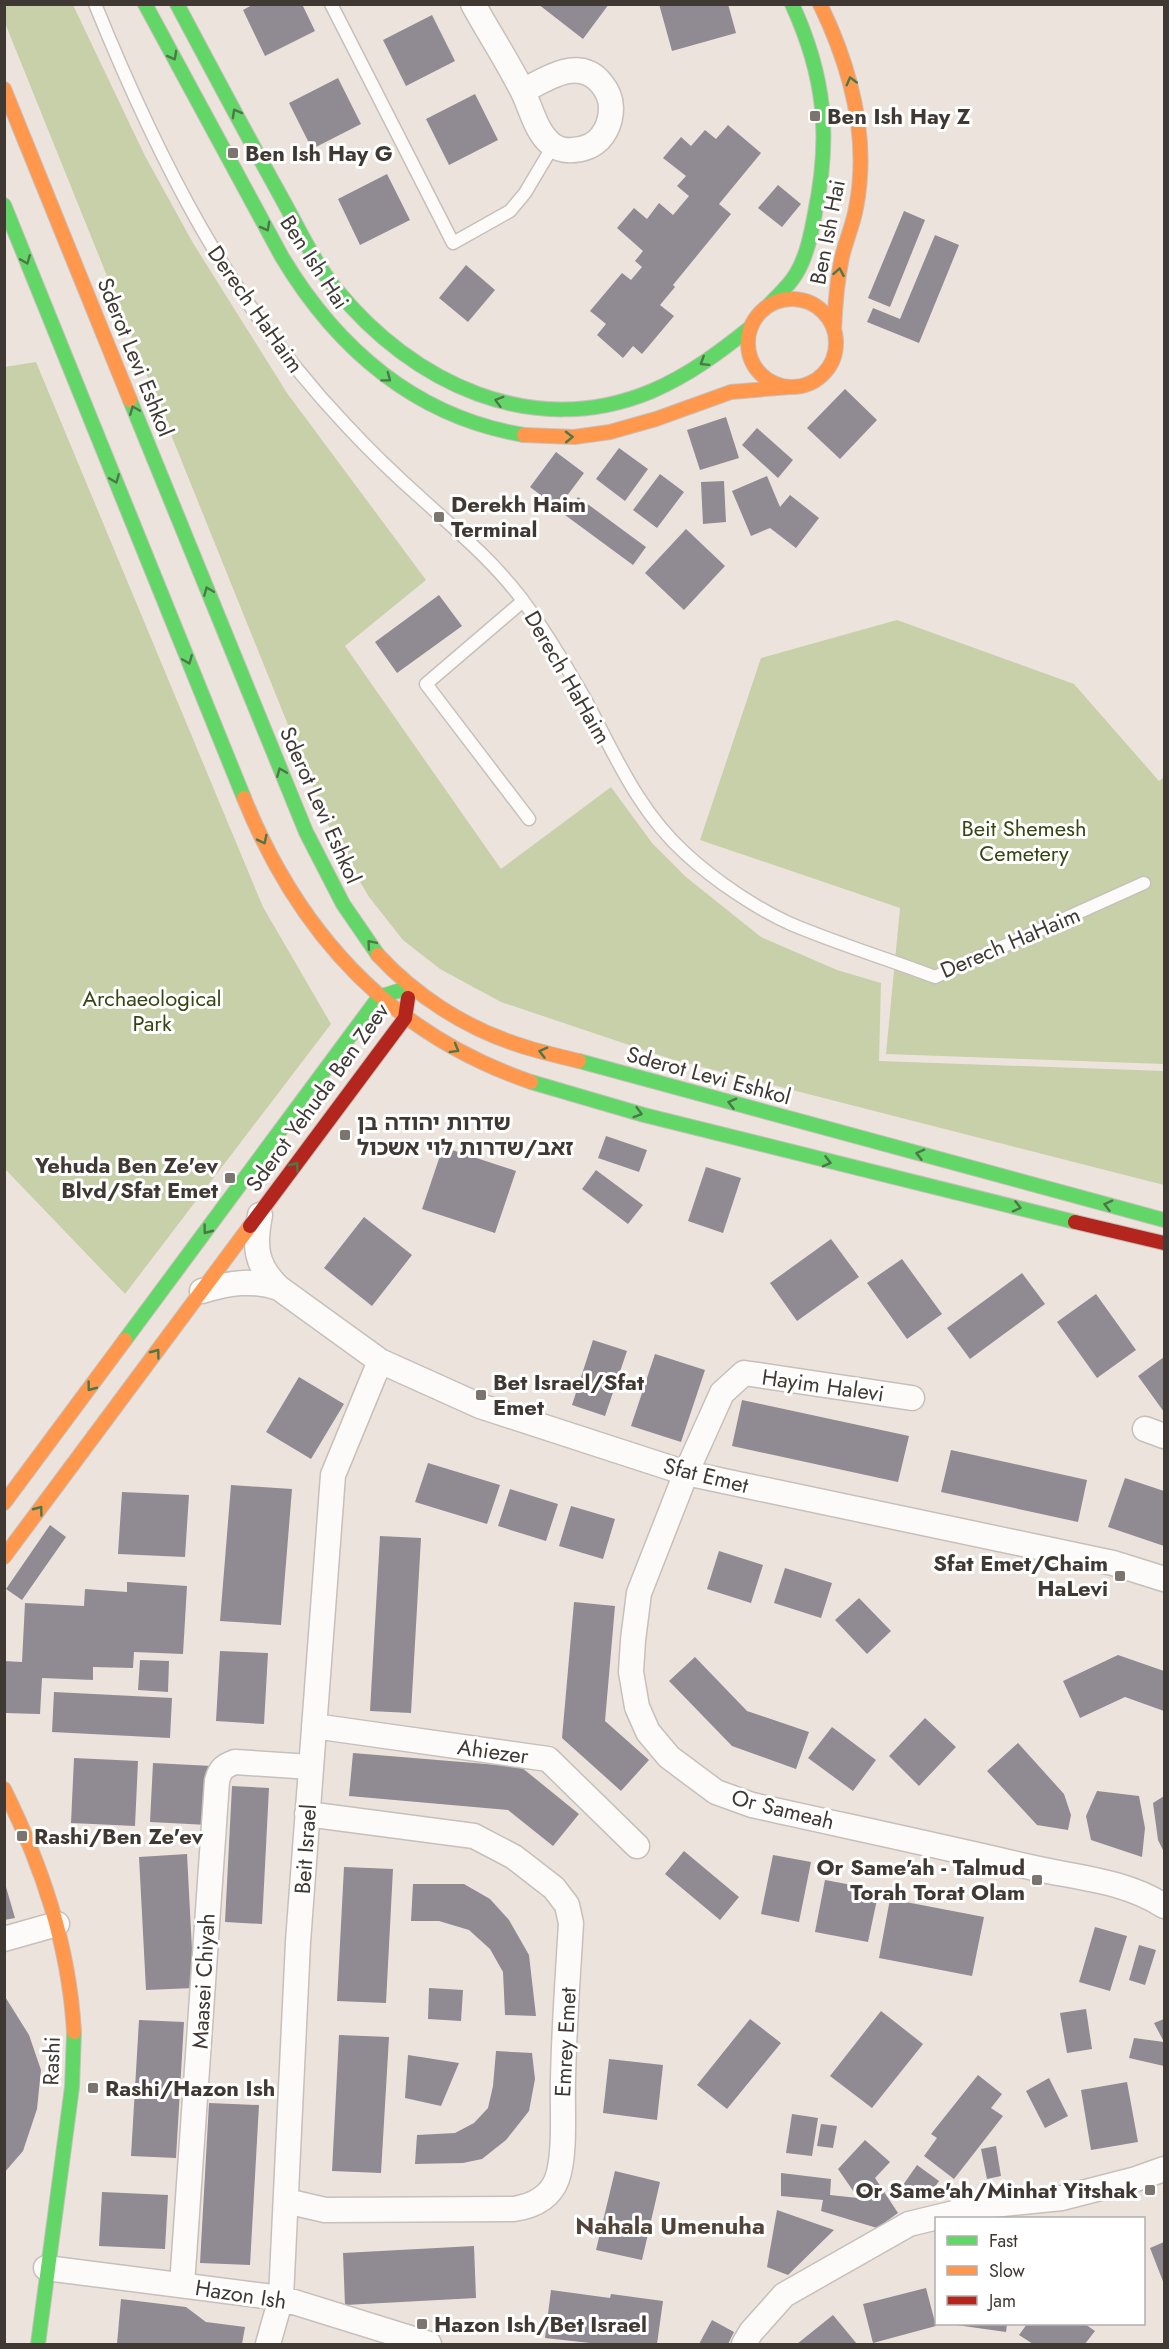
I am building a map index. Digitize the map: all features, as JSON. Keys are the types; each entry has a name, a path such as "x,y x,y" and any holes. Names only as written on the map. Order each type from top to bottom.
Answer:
{"main road":[{"name":"Ben Ish Hai","path":"146,4 285,262 312,304 340,337 397,386 433,407 468,422 508,432 573,437 609,433 646,423 685,407 732,392 789,387"},
{"name":"Ben Ish Hai","path":"177,4 309,247 334,287 360,318 386,343 412,363 445,382 513,405 571,410 604,406 637,397 678,378 708,360 751,327"},
{"name":"Ben Ish Hai","path":"769,305 796,274 808,244 824,168 826,126 822,87 813,53 792,4"},
{"name":"Ben Ish Hai","path":"820,4 852,79 859,118 861,162 856,208 842,258 836,293 834,330"},
{"name":"Sderot Levi Eshkol","path":"4,89 286,786 322,869 364,936 410,987 448,1012 515,1044 1164,1220"},
{"path":"4,205 255,826 283,880 302,907 326,939 379,997 405,1018 464,1054 504,1072 564,1092 816,1159 1164,1243"},
{"path":"795,299 808,302 819,308 828,318 834,330 836,344 833,358 826,370 816,379 803,385 789,387 776,384 764,377 755,367 749,354 748,340 751,327 758,315 769,305 781,300 795,299"},
{"name":"Sderot Yehuda Ben Zeev","path":"4,1503 379,997 410,987 405,1018 4,1557"},
{"name":"Rashi","path":"4,1789 39,1867 57,1924 66,1962 74,2043 71,2094 46,2268 38,2344"}],"street":[{"path":"473,4 523,91 539,129 553,146 567,150 581,149 594,144 606,130 611,110 606,90 598,80 586,72 573,70 559,72 523,91"},
{"name":"Sfat Emet","path":"260,1213 256,1250 268,1278 279,1288 380,1361 480,1406 686,1473 1113,1563 1164,1579"},
{"name":"Sfat Emet","path":"202,1291 238,1282 252,1282 279,1288"},
{"name":"Beit Israel","path":"268,2344 281,2298 298,1942 333,1475 380,1361"},
{"name":"Hayim Halevi","path":"686,1473 722,1393 744,1373 912,1398"},
{"name":"Or Sameah","path":"686,1473 639,1593 631,1672 637,1707 648,1732 669,1756 716,1792 752,1805 1045,1871 1113,1883 1164,1906"},
{"name":"Ahiezer","path":"314,1726 548,1759 637,1846"},
{"name":"Maasei Chiyah","path":"182,2285 217,1781 220,1771 225,1766 236,1762 311,1767"},
{"name":"Emrey Emet","path":"286,2201 325,2210 522,2208 542,2200 551,2190 557,2180 561,2162 563,2065 571,1923 567,1905 554,1887 514,1857 474,1836 307,1814"},
{"path":"4,1939 57,1924"},
{"path":"938,2217 983,2206 1062,2198 1136,2179 1164,2169"},
{"path":"744,2344 751,2332 784,2295 909,2224 935,2218"},
{"name":"Hazon Ish","path":"46,2268 281,2298 429,2344"}],"lane":[{"name":"Derech HaHaim","path":"95,4 124,76 198,226 241,294 286,358 346,426 422,499 479,549 523,601 550,639 617,765 653,820 685,854 725,886 789,923 935,977 1144,883"},
{"path":"331,4 453,243 510,211 525,193 553,146"},
{"path":"523,601 426,684 529,819"}],"green space":[{"path":"5,4 73,5 145,156 193,243 287,393 426,580 345,646 501,869 611,787 652,843 686,877 761,937 837,970 881,983 879,1061 1164,1071 1164,1185 671,1059 501,1002 440,969 403,940 369,897 332,834 5,23"},
{"name":"Archaeological Park","path":"36,362 263,907 331,1024 125,1294 5,1169 4,367"},
{"name":"Beit Shemesh Cemetery","path":"897,620 1074,684 1159,781 1164,777 1164,1064 886,1054 900,908 700,840 761,658"}],"building":[{"path":"254,4 302,4 315,31 265,56 243,10"},
{"path":"538,4 609,4 583,39"},
{"path":"659,4 728,4 736,33 672,51"},
{"path":"432,15 455,61 406,86 383,40"},
{"path":"338,78 361,124 312,149 289,103"},
{"path":"475,94 498,140 449,165 426,119"},
{"path":"728,125 761,153 719,204 731,214 673,285 675,287 660,305 674,316 642,354 633,346 623,358 597,335 606,324 590,311 622,273 631,280 642,267 635,261 643,251 617,228 634,208 647,219 659,203 673,215 689,196 677,186 686,176 663,158 681,137 691,146 705,130 716,139"},
{"path":"387,174 410,220 360,245 338,199"},
{"path":"778,185 801,204 782,227 758,208"},
{"path":"904,211 925,220 890,307 868,298"},
{"path":"935,235 959,245 919,343 867,322 873,308 900,319"},
{"path":"466,265 495,290 468,322 439,298"},
{"path":"845,389 877,420 840,459 807,428"},
{"path":"726,417 739,458 700,470 687,430"},
{"path":"757,428 793,460 778,478 742,445"},
{"path":"619,448 648,469 625,501 596,479"},
{"path":"556,452 584,473 558,508 530,487"},
{"path":"660,474 684,492 657,528 633,510"},
{"path":"767,476 780,507 790,495 819,518 796,548 770,528 751,536 732,491"},
{"path":"724,481 726,522 703,524 701,482"},
{"path":"578,497 646,547 633,565 565,515"},
{"path":"686,529 725,566 684,610 645,573"},
{"path":"439,595 462,626 397,673 375,642"},
{"path":"606,1136 647,1150 639,1172 598,1158"},
{"path":"443,1147 516,1171 495,1233 422,1209"},
{"path":"706,1167 741,1178 723,1233 688,1221"},
{"path":"596,1170 643,1205 628,1224 582,1189"},
{"path":"364,1217 412,1255 372,1306 324,1268"},
{"path":"831,1239 859,1277 797,1321 770,1283"},
{"path":"902,1259 942,1314 907,1339 867,1283"},
{"path":"1022,1273 1045,1304 970,1359 947,1328"},
{"path":"1096,1294 1136,1350 1097,1378 1057,1322"},
{"path":"593,1340 627,1351 605,1416 572,1405"},
{"path":"655,1354 705,1370 681,1442 631,1426"},
{"path":"1164,1357 1164,1412 1138,1376"},
{"path":"299,1377 344,1404 311,1459 266,1432"},
{"path":"742,1400 909,1436 898,1482 732,1446"},
{"path":"951,1450 1087,1480 1078,1522 941,1492"},
{"path":"428,1463 500,1485 487,1524 415,1502"},
{"path":"1125,1478 1164,1491 1164,1546 1108,1527"},
{"path":"231,1485 292,1489 281,1625 220,1621"},
{"path":"510,1489 558,1504 546,1541 498,1526"},
{"path":"122,1492 189,1495 185,1557 118,1554"},
{"path":"571,1506 615,1519 603,1559 559,1546"},
{"path":"50,1525 66,1537 22,1600 6,1589"},
{"path":"380,1536 421,1538 411,1713 370,1711"},
{"path":"719,1551 763,1565 751,1603 707,1589"},
{"path":"785,1568 832,1583 821,1618 774,1603"},
{"path":"127,1582 187,1586 183,1654 134,1652 133,1668 93,1667 93,1680 42,1678 40,1714 4,1713 4,1661 22,1662 25,1603 84,1606 85,1589 127,1592"},
{"path":"859,1598 891,1631 867,1654 835,1620"},
{"path":"574,1602 615,1606 605,1721 649,1760 621,1791 562,1738"},
{"path":"220,1651 268,1653 264,1724 216,1721"},
{"path":"1118,1655 1164,1671 1164,1711 1125,1697 1080,1718 1063,1681"},
{"path":"695,1657 747,1711 809,1732 796,1769 732,1746 669,1681"},
{"path":"140,1660 169,1661 168,1692 138,1690"},
{"path":"54,1692 172,1698 170,1738 52,1732"},
{"path":"925,1718 956,1747 919,1786 889,1756"},
{"path":"832,1727 876,1760 853,1791 808,1758"},
{"path":"1018,1743 1064,1794 1071,1815 1068,1830 1037,1825 987,1771"},
{"path":"353,1753 521,1767 579,1814 553,1846 508,1810 349,1796"},
{"path":"74,1758 138,1761 135,1826 71,1823"},
{"path":"153,1763 212,1766 208,1825 150,1822"},
{"path":"232,1786 269,1788 262,1924 225,1922"},
{"path":"1097,1791 1139,1796 1145,1828 1142,1857 1091,1840 1086,1816"},
{"path":"1164,1796 1164,1852 1158,1840 1153,1803"},
{"path":"684,1851 739,1897 720,1920 665,1874"},
{"path":"187,1854 194,1988 146,1990 139,1857"},
{"path":"773,1855 811,1862 799,1922 761,1914"},
{"path":"344,1867 393,1869 386,2003 337,2001"},
{"path":"4,1880 15,1918 4,1920"},
{"path":"825,1880 879,1890 868,1942 815,1932"},
{"path":"413,1884 464,1884 490,1899 509,1920 529,1955 536,2016 505,2015 503,1972 490,1949 469,1930 439,1921 411,1921"},
{"path":"890,1899 984,1917 972,1976 879,1958"},
{"path":"1095,1927 1127,1936 1110,1991 1079,1982"},
{"path":"1139,1945 1156,1950 1145,1985 1129,1980"},
{"path":"429,1988 463,1990 461,2021 428,2019"},
{"path":"4,1995 29,2035 41,2070 37,2109 23,2151 4,2173 6,2071"},
{"path":"1086,2009 1092,2049 1067,2053 1060,2013"},
{"path":"881,2011 923,2044 872,2108 830,2076"},
{"path":"750,2019 781,2043 727,2109 697,2085"},
{"path":"1164,2019 1164,2042 1154,2023"},
{"path":"139,2020 184,2022 176,2158 131,2156"},
{"path":"339,2035 389,2037 381,2173 332,2171"},
{"path":"1134,2038 1164,2042 1164,2066 1129,2058"},
{"path":"496,2051 532,2053 535,2079 529,2111 506,2140 482,2159 463,2163 415,2164 417,2135 455,2133 474,2123 488,2108 493,2086"},
{"path":"408,2055 459,2063 441,2106 405,2098"},
{"path":"609,2059 663,2065 657,2120 603,2113"},
{"path":"978,2075 1002,2094 991,2108 1003,2116 954,2179 924,2156 937,2138 931,2134"},
{"path":"1049,2078 1068,2116 1045,2128 1026,2091"},
{"path":"1127,2082 1138,2142 1091,2150 1081,2090"},
{"path":"209,2103 259,2105 250,2265 200,2263"},
{"path":"792,2114 818,2118 812,2156 786,2153"},
{"path":"821,2124 837,2126 833,2148 817,2146"},
{"path":"865,2140 890,2162 875,2178 898,2213 877,2228 821,2211 823,2200 781,2196 781,2173 831,2179 830,2195 858,2198 838,2169"},
{"path":"996,2146 1001,2176 987,2179 981,2149"},
{"path":"917,2165 939,2181 925,2201 903,2185"},
{"path":"615,2171 660,2182 642,2260 596,2250"},
{"path":"102,2192 168,2195 165,2249 99,2246"},
{"path":"777,2210 834,2230 788,2275 767,2267"},
{"path":"1164,2242 1164,2284 1150,2248"},
{"path":"474,2246 476,2298 345,2305 343,2253"},
{"path":"926,2288 936,2326 873,2343 863,2304"},
{"path":"551,2290 610,2298 611,2294 663,2301 657,2344 599,2344 545,2338"},
{"path":"121,2299 186,2307 206,2322 245,2327 242,2344 117,2344"},
{"path":"833,2315 857,2344 797,2344"},
{"path":"712,2320 734,2332 728,2344 699,2344"},
{"path":"956,2325 1007,2325 1006,2332"},
{"path":"1026,2325 1086,2325 1095,2331 1085,2344 1033,2344 1019,2335"}],"traffic: fast":[{"path":"145,4 282,257 328,321 354,349 383,374 414,395 448,413 485,426 524,435"},
{"path":"177,4 320,267 336,289 367,322 401,352 438,376 478,394 520,405 563,409 607,405 652,391 679,378 716,354 751,327"},
{"path":"769,305 790,282 803,260 813,221 823,158 822,107 818,81 812,56 792,4"},
{"path":"4,205 244,798"},
{"path":"130,400 306,832 343,904 378,955"},
{"path":"125,1340 379,997 401,990"},
{"path":"579,1061 1164,1220"},
{"path":"531,1082 644,1115 1075,1222"},
{"path":"38,2344 72,2087 74,2032"}],"traffic: slow":[{"path":"820,4 849,78 855,103 861,155 856,208 839,275 834,330"},
{"path":"4,89 130,400"},
{"path":"792,299 809,303 823,312 832,326 836,343 832,360 823,374 809,383 792,387 775,383 761,374 752,360 748,343 752,326 761,312 775,303 792,299"},
{"path":"524,435 574,437 610,432 656,419 731,392 789,387"},
{"path":"244,798 266,847 292,893 322,935 356,973 393,1007 435,1036 481,1062 531,1082"},
{"path":"378,955 392,970 424,996 459,1019 516,1044 579,1061"},
{"path":"4,1557 250,1226"},
{"path":"4,1503 125,1340"},
{"path":"4,1789 42,1877 60,1937 74,2032"}],"traffic: jam":[{"path":"250,1226 405,1018 408,998"},
{"path":"1075,1222 1164,1243"}],"place":[{"name":"Ben Ish Hay Z","path":"815,116"},
{"name":"Ben Ish Hay G","path":"233,153"},
{"name":"Derekh Haim Terminal","path":"439,517"},
{"name":"שדרות יהודה בן זאב/שדרות לוי אשכול","path":"345,1135"},
{"name":"Yehuda Ben Ze'ev Blvd/Sfat Emet","path":"230,1178"},
{"name":"Bet Israel/Sfat Emet","path":"481,1395"},
{"name":"Sfat Emet/Chaim HaLevi","path":"1120,1576"},
{"name":"Rashi/Ben Ze'ev","path":"22,1836"},
{"name":"Or Same'ah - Talmud Torah Torat Olam","path":"1037,1880"},
{"name":"Rashi/Hazon Ish","path":"93,2088"},
{"name":"Or Same'ah/Minhat Yitshak","path":"1150,2190"},
{"name":"Hazon Ish/Bet Israel","path":"422,2324"}],"district":[{"name":"Nahala Umenuha","path":"670,2226"}]}
